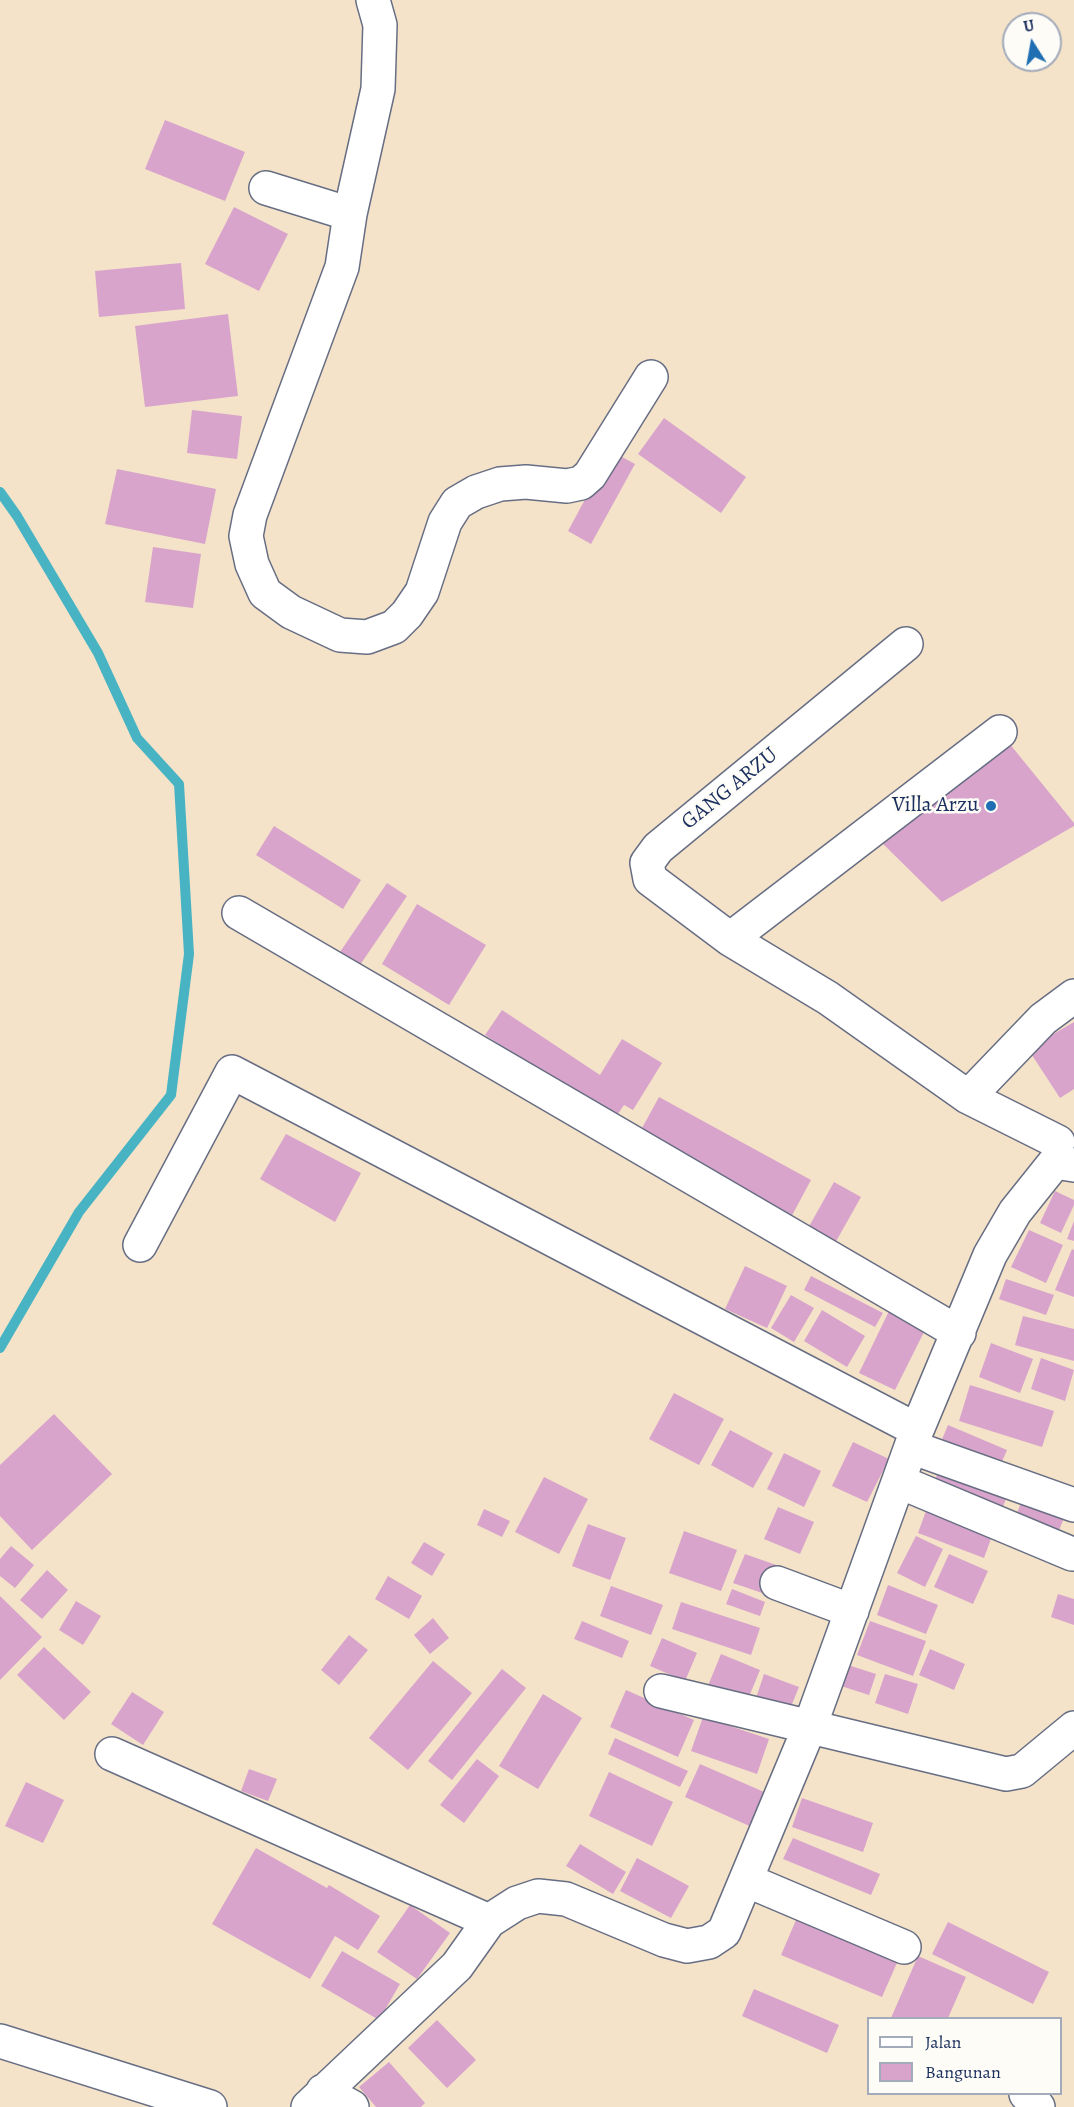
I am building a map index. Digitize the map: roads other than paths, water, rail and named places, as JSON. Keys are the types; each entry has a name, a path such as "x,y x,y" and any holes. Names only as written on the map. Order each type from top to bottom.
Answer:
{"street":[{"path":"373,0 380,25 378,89 350,214 342,267 250,515 246,536 252,564 265,593 291,612 340,634 367,637 394,627 407,614 422,591 445,522 457,503 476,492 500,484 567,486 581,483 590,475 651,377"},
{"path":"266,188 350,214"},
{"name":"GANG ARZU","path":"906,644 658,848 647,863 650,879 730,939 828,998 968,1097 1065,1148"},
{"path":"730,939 1000,732"},
{"path":"239,913 959,1333"},
{"path":"968,1097 1043,1019 1074,996"},
{"path":"140,1245 232,1071 914,1438 1074,1505"},
{"path":"315,2099 457,1966 489,1921 517,1903 538,1896 566,1899 664,1940 687,1946 709,1942 724,1932 810,1726 914,1438 990,1255 1015,1212 1065,1148"},
{"path":"900,1482 1072,1554"},
{"path":"777,1583 852,1611"},
{"path":"661,1691 1006,1774 1022,1771 1074,1728"},
{"path":"112,1754 489,1921"},
{"path":"746,1880 904,1947"},
{"path":"0,2041 210,2107"},
{"path":"1027,2095 1038,2107"},
{"path":"315,2099 352,2107"}],"waterway":[{"path":"0,492 17,516 98,653 137,738 179,784 189,954 171,1095 79,1212 0,1348"}],"place":[{"name":"Villa Arzu","path":"991,806"}]}
